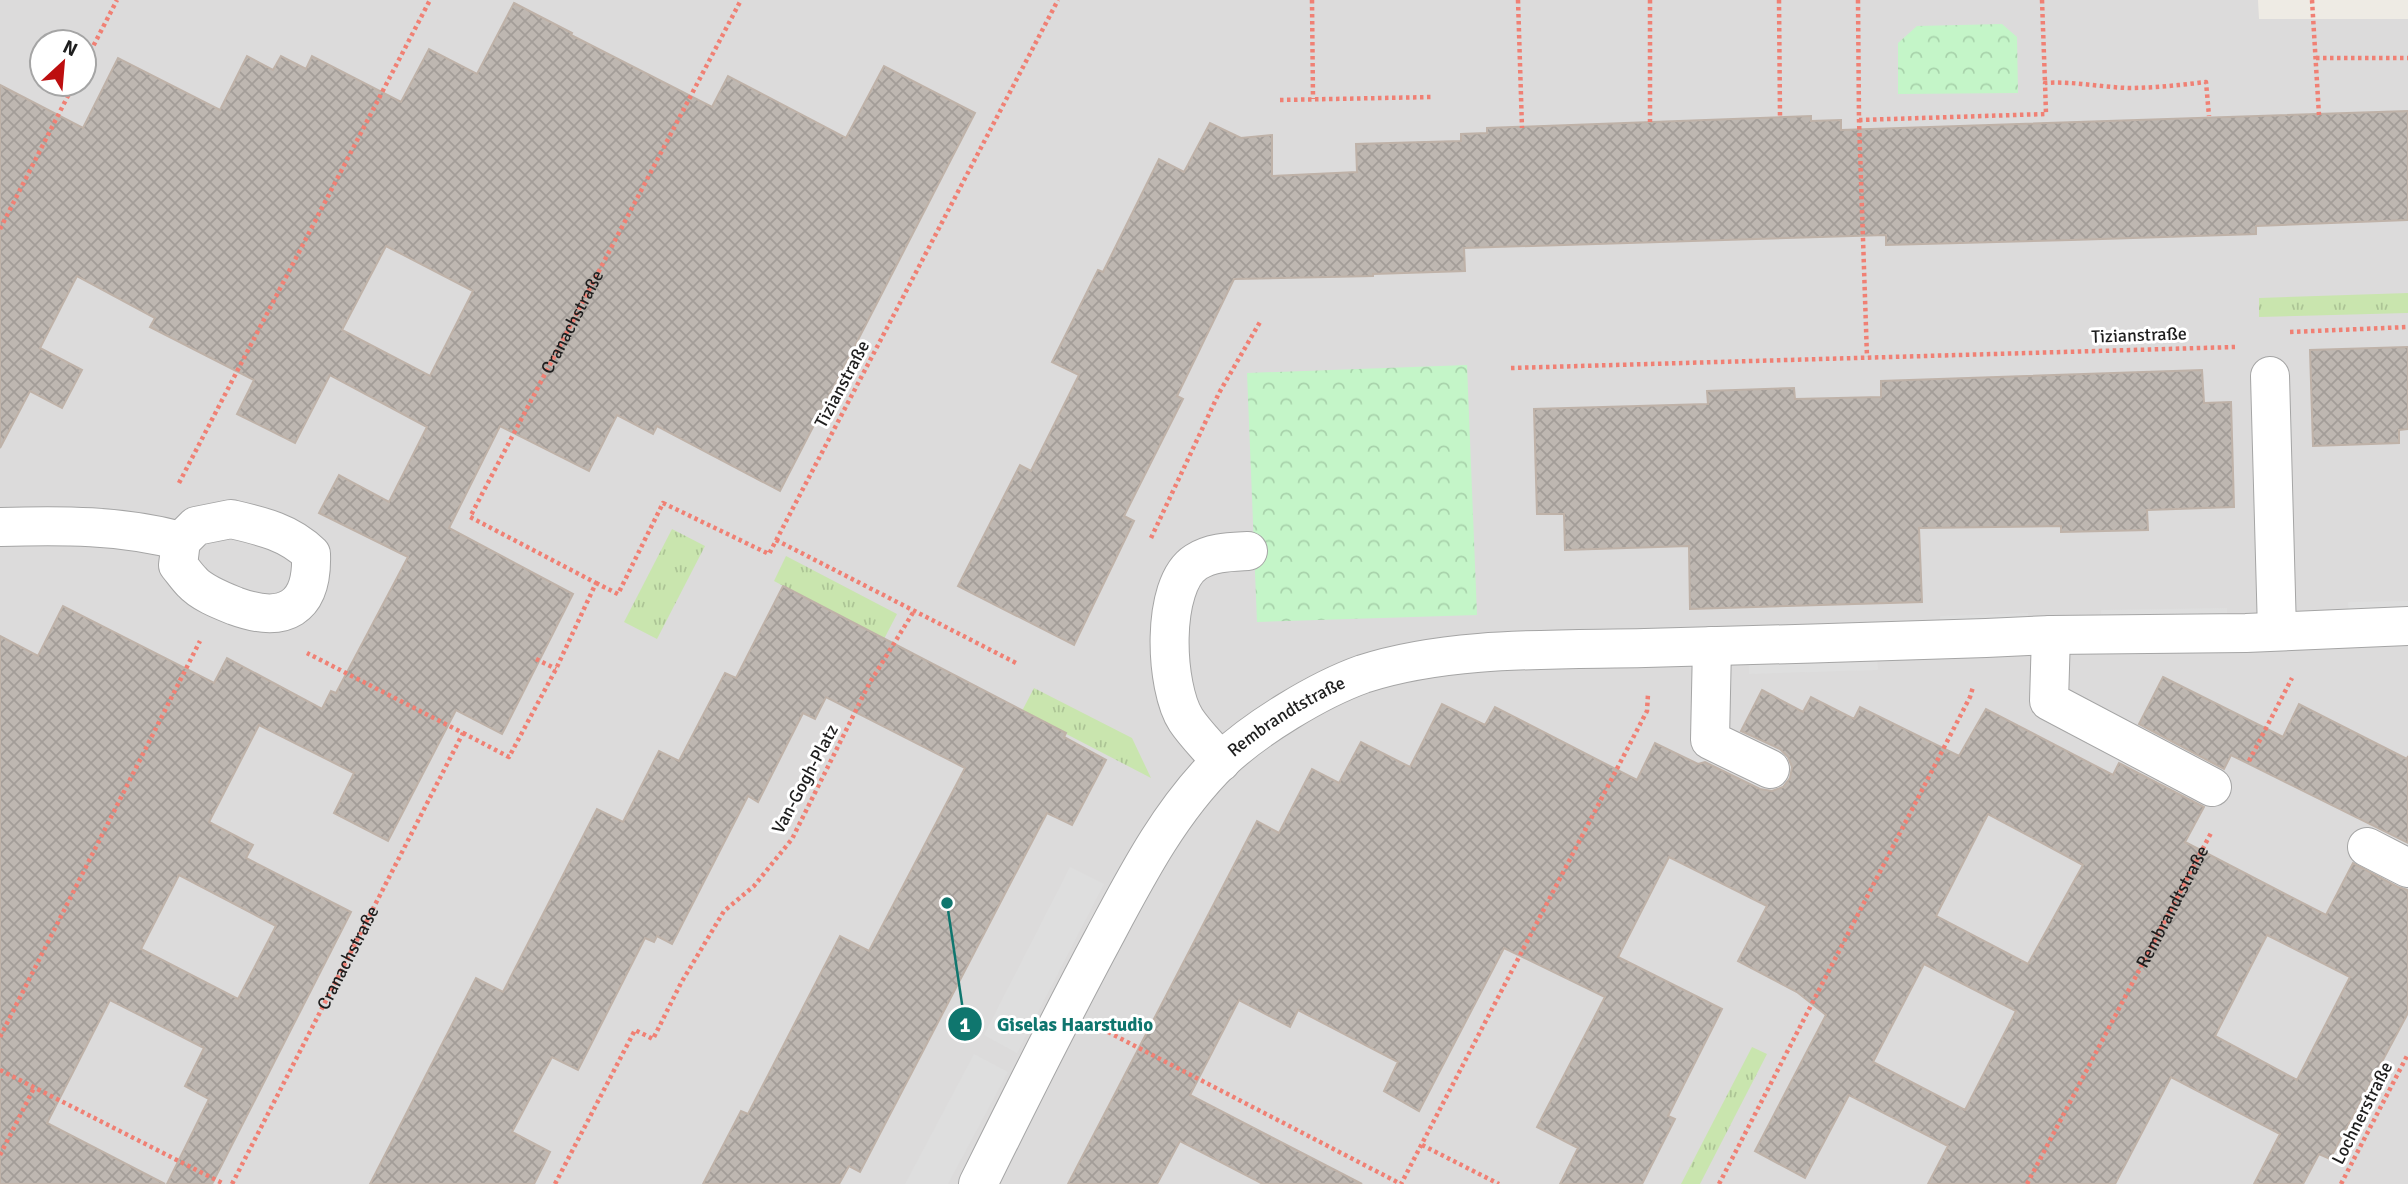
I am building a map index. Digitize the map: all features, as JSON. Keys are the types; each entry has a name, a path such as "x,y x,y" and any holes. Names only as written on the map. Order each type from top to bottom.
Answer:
{"street":[{"path":"2270,376 2277,631"},
{"path":"0,527 66,525 167,537 196,526 231,519 267,527 300,543 311,554 312,573 306,593 294,606 278,615 246,610 220,600 193,584 178,565 167,537"},
{"path":"1221,762 1185,719 1171,674 1172,600 1180,580 1195,563 1220,552 1248,551"},
{"name":"Rembrandtstraße","path":"978,1184 1064,1010 1171,821 1221,762 1256,732 1324,691 1364,674 1428,660 1518,651 2408,626"},
{"path":"2051,635 2049,701 2224,794"},
{"path":"1713,646 1710,740 1770,769"},
{"path":"2367,846 2408,868"}],"path":[{"path":"98,37 117,0"},
{"path":"167,537 430,0"},
{"name":"Cranachstraße","path":"741,0 470,517 618,594 663,503 769,554 776,540"},
{"name":"Tizianstraße","path":"776,540 1058,0"},
{"path":"1312,0 1313,99"},
{"path":"1518,0 1522,128"},
{"path":"1650,0 1650,122"},
{"path":"1779,0 1780,117"},
{"path":"1858,0 1867,357"},
{"path":"1859,120 2046,114 2042,0"},
{"path":"2312,0 2319,115"},
{"path":"2316,58 2408,58"},
{"path":"2045,83 2069,81 2126,88 2206,82 2209,116"},
{"path":"1280,100 1433,97"},
{"path":"0,229 67,98"},
{"path":"1145,549 1219,393 1260,322"},
{"path":"2281,336 2291,332 2408,327"},
{"name":"Tizianstraße","path":"1511,368 2237,347"},
{"path":"776,540 1018,664"},
{"path":"278,615 297,647 509,757 556,669 596,583"},
{"path":"0,1037 220,600"},
{"name":"Van-Gogh-Platz","path":"555,1184 635,1030 653,1039 681,983 724,911 754,886 792,839 869,684 914,611"},
{"name":"Rembrandtstraße","path":"2027,1184 2224,794 2319,628"},
{"path":"1719,1184 1970,698 1986,638"},
{"path":"1064,1010 1401,1184 1647,711 1648,648"},
{"path":"536,659 556,669"},
{"name":"Cranachstraße","path":"232,1184 463,733"},
{"name":"Lochnerstraße","path":"2341,1184 2408,1054"},
{"path":"0,1070 224,1184"},
{"path":"0,1155 34,1088"},
{"path":"1422,1145 1499,1184"}],"shaded area":[{"path":"0,0 2258,0 2259,19 2408,19 2408,1184 0,1184"},
{"path":"2408,601 2408,617 2349,618 2348,602"},
{"path":"2227,608 2227,624 2102,626 2101,610"},
{"path":"2028,613 2029,628 1941,630 1940,616"},
{"path":"1877,655 1878,670 1749,674 1749,658"},
{"path":"1070,867 1104,884 1017,1053 984,1035"},
{"path":"974,1054 1008,1072 948,1184 905,1184"}],"green space":[{"path":"2002,24 2017,37 2018,93 1898,94 1898,43 1917,26"},
{"path":"2408,293 2408,313 2259,317 2259,298"},
{"path":"1467,365 1477,615 1257,622 1247,373"},
{"path":"672,529 705,546 657,639 624,622"},
{"path":"786,556 897,614 884,639 774,581"},
{"path":"1034,688 1132,738 1151,778 1022,711"},
{"path":"1752,1047 1767,1054 1700,1184 1681,1184"}],"building":[{"path":"514,3 712,107 728,76 846,138 884,66 975,113 780,491 657,426 653,434 617,415 589,471 500,426 449,528 573,594 502,734 456,710 388,841 334,813 354,773 259,725 209,822 253,845 246,858 351,912 212,1184 167,1184 209,1099 185,1086 204,1048 110,1000 47,1123 165,1184 0,1184 0,636 38,656 63,606 214,683 227,658 322,709 331,691 336,693 408,557 319,513 339,475 389,502 427,427 330,375 295,443 237,414 254,380 150,327 155,318 77,276 40,348 82,370 62,408 30,391 0,448 0,85 83,128 118,58 220,110 247,56 273,70 281,56 306,69 312,56 401,102 429,49 477,74","holes":["386,246 473,291 430,376 342,330","179,875 276,926 238,999 141,949"]},
{"path":"2408,111 2408,220 2256,226 2256,234 2071,240 1886,245 1886,235 1464,248 1465,271 1234,279 1177,396 1183,399 1124,516 1134,521 1074,645 958,586 1020,465 1031,471 1079,375 1052,362 1098,270 1103,272 1159,159 1184,172 1210,123 1241,138 1272,135 1272,176 1357,172 1356,144 1461,141 1461,134 1487,133 1487,128 1811,116 1811,121 1841,120 1841,130"},
{"path":"2408,347 2408,429 2399,430 2399,443 2313,446 2310,350"},
{"path":"2202,370 2204,403 2231,402 2234,507 2147,510 2148,530 2061,532 2061,526 1919,528 1922,602 1690,609 1689,546 1565,550 1564,514 1537,514 1534,409 1708,404 1707,391 1794,388 1795,399 1881,397 1881,381"},
{"path":"783,586 1066,733 1064,737 1106,760 1072,825 1047,813 860,1172 849,1166 839,1184 703,1184 741,1111 748,1114 840,936 869,951 965,768 826,697 815,719 803,713 758,802 748,796 672,944 657,936 654,942 645,938 578,1070 552,1057 512,1132 550,1152 534,1184 370,1184 476,978 503,992 597,809 623,822 659,751 679,761 725,673 736,678"},
{"path":"2163,677 2283,737 2299,704 2407,759 2408,756 2408,843 2231,755 2224,769 2139,724"},
{"path":"1762,690 1803,712 1811,697 1854,719 1860,707 1959,756 1986,709 2113,775 2119,763 2204,807 2185,842 2326,915 2353,863 2408,890 2408,1013 2330,1159 2319,1154 2303,1184 2254,1184 2280,1134 2171,1077 2115,1184 1928,1184 1948,1146 1849,1095 1805,1178 1755,1151 1826,1015 1797,992 1738,961 1767,906 1669,857 1618,957 1722,1009 1668,1116 1675,1119 1642,1184 1560,1184 1578,1148 1537,1127 1605,997 1504,948 1419,1111 1384,1091 1398,1062 1298,1010 1290,1027 1239,1000 1190,1095 1362,1184 1263,1184 1180,1141 1157,1184 1068,1184 1257,821 1279,833 1312,769 1339,783 1361,742 1410,767 1442,704 1485,725 1495,707 1637,780 1655,743 1698,764 1705,762 1760,789 1772,791 1783,787 1790,778 1792,767 1788,757 1780,749 1741,731","holes":["1988,814 2083,865 2028,964 1936,916","2267,935 2350,977 2297,1080 2215,1036","1924,964 2016,1011 1965,1110 1873,1062"]}],"place":[{"name":"Giselas Haarstudio","path":"947,903"}]}
